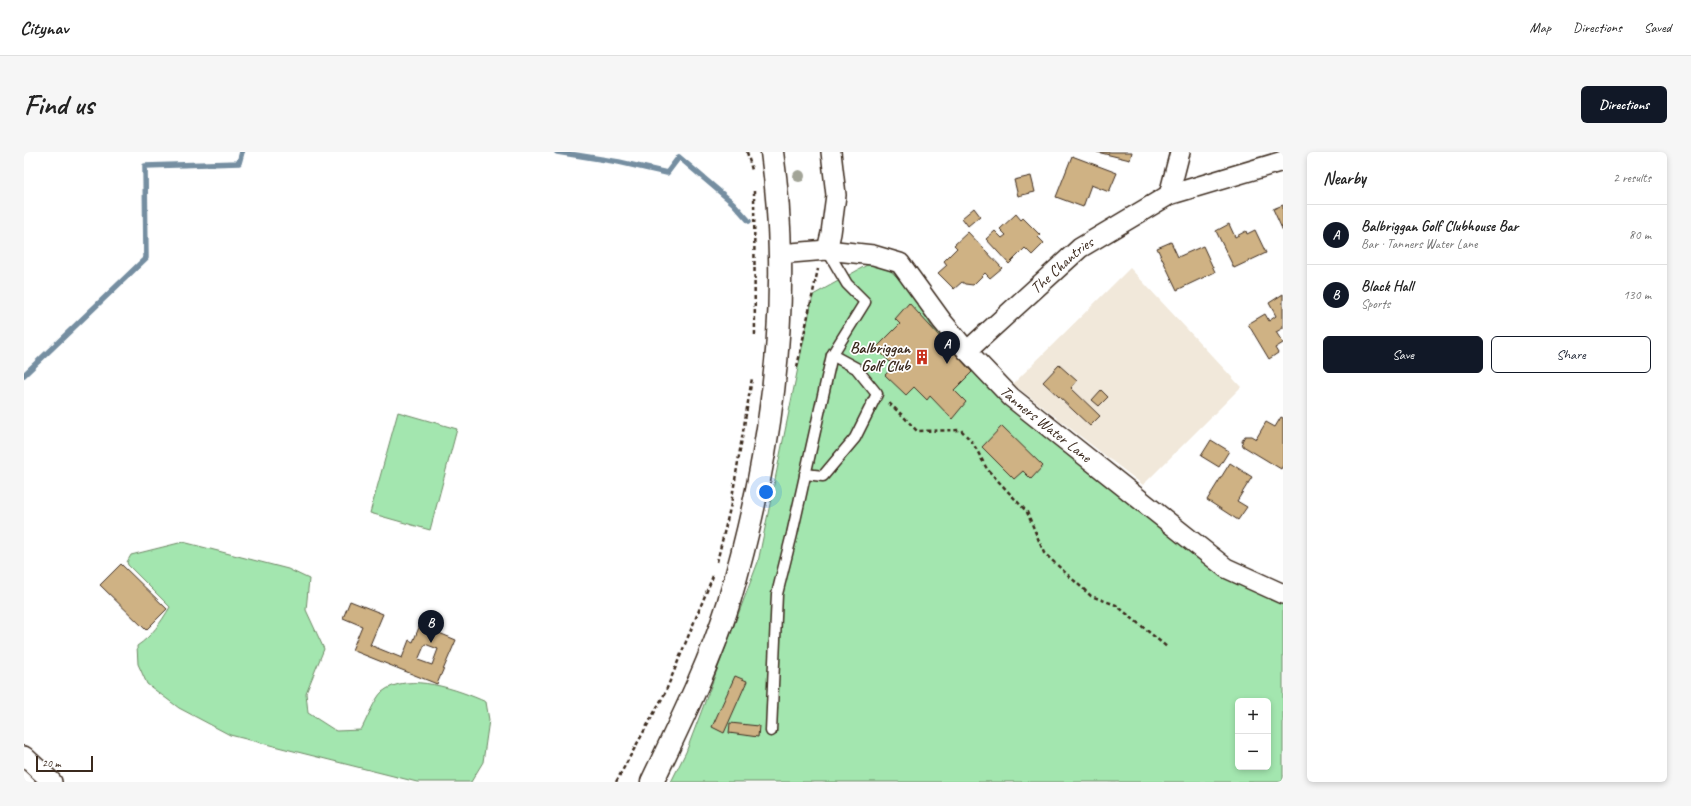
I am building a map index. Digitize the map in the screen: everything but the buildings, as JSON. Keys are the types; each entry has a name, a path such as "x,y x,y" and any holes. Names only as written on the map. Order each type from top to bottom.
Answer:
{"main road":[{"path":"652,782 701,674 727,605 749,520 762,458 775,382 779,254 772,152"}],"street":[{"path":"827,250 831,233 836,195 831,152"},
{"path":"1169,195 1180,152"},
{"name":"The Chantries","path":"967,351 1080,248 1169,195 1283,161"},
{"name":"Tanners Water Lane","path":"779,254 827,250 873,255 900,264 942,321 967,351 1011,397 1226,568 1283,594"},
{"path":"24,756 52,782"}],"lane":[{"path":"771,731 777,594 832,355 865,302 847,284 827,250"},
{"path":"805,474 823,476 855,438 878,394 856,368 832,355"}],"path":[{"path":"747,152 752,172"},
{"path":"754,186 756,342"},
{"path":"616,782 665,693 713,576 731,504 752,372"},
{"path":"878,394 903,416 917,431 961,430 973,442 987,469 1027,512 1044,554 1091,596 1116,605 1167,647"}],"shaded area":[{"path":"1130,268 1241,387 1143,485 1013,384"}],"green space":[{"name":"Balbriggan Golf Club","path":"883,264 908,287 932,327 1008,398 1124,491 1283,594 1283,782 671,782 686,752 758,562 813,295 867,265"},
{"path":"398,412 457,429 430,530 370,513"},
{"path":"183,542 288,569 309,579 306,610 324,649 306,693 308,713 336,731 361,730 379,695 393,686 405,683 419,683 448,688 486,702 489,720 483,762 471,782 417,782 230,735 179,708 147,684 138,664 137,646 152,633 170,607 128,565 127,562 131,555"}],"waterway":[{"path":"24,375 146,258 145,166 239,163 242,152"},
{"path":"557,152 619,162 667,173 679,157 733,203 749,221"}],"place":[{"name":"Balbriggan Golf Club","path":"922,357"},
{"name":"Balbriggan Golf Clubhouse Bar","path":"947,364"},
{"name":"Black Hall","path":"431,643"}]}
